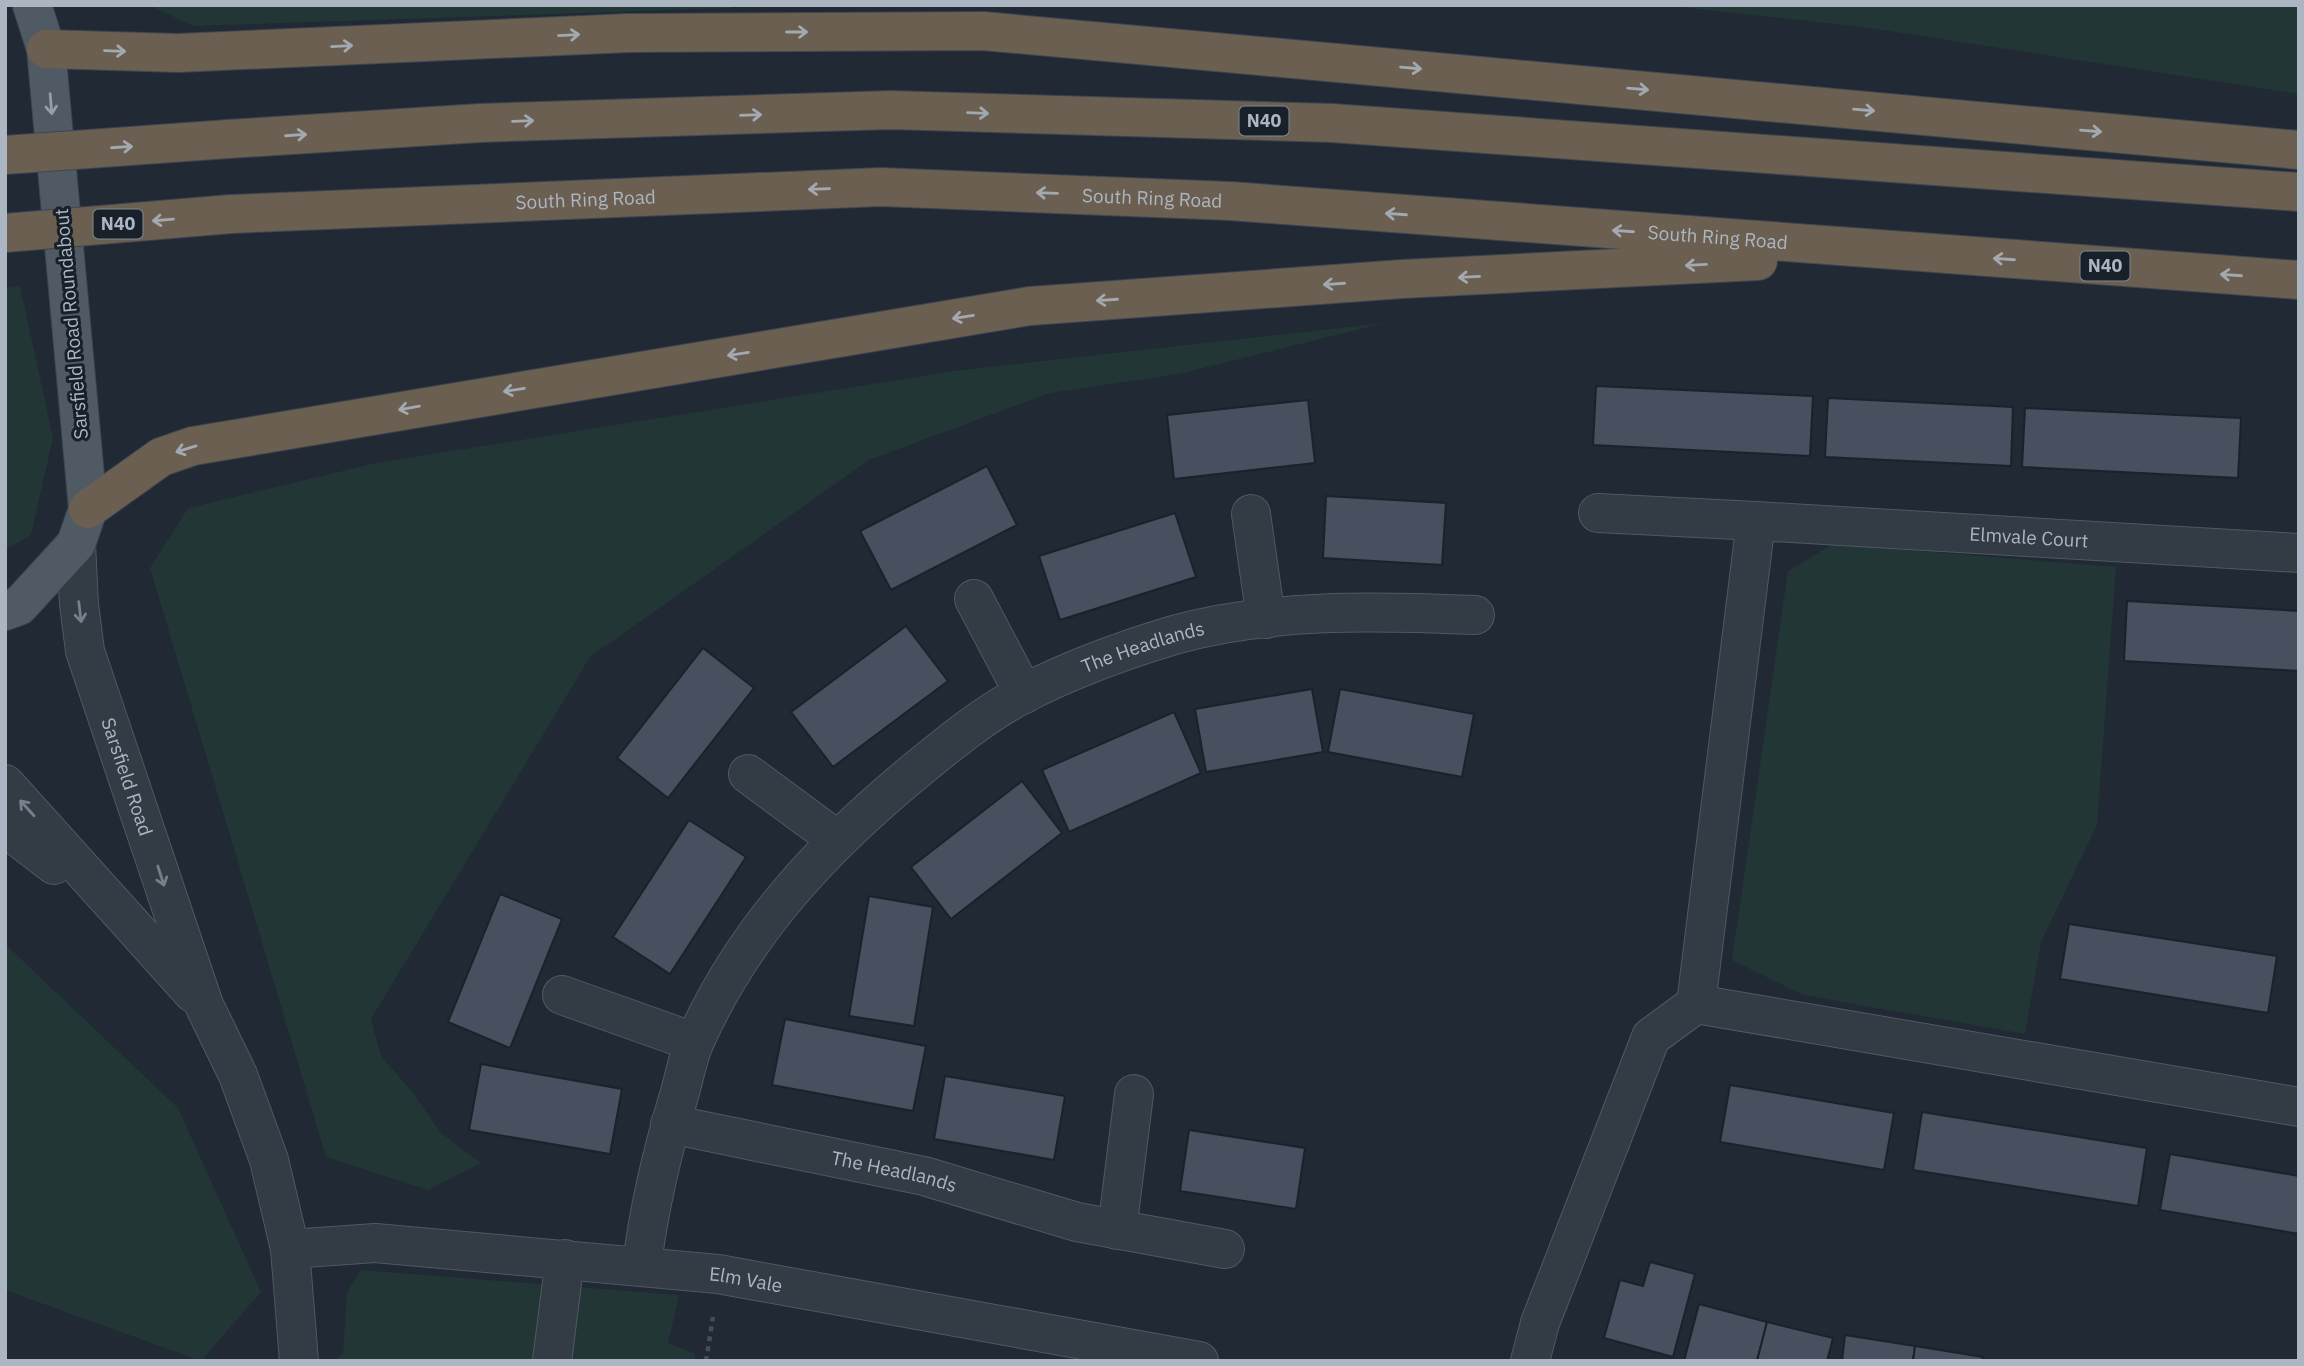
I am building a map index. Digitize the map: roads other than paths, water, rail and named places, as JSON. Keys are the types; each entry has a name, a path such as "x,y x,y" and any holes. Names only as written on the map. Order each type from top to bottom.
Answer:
{"highway":[{"path":"915,5 983,31"},
{"path":"46,49 178,53 629,33 983,31 2299,150"},
{"name":"N40","path":"5,155 480,122 890,110 1332,123 2299,192"},
{"name":"South Ring Road","path":"5,233 231,214 881,187 1230,201 2299,280"},
{"path":"88,509 161,457 193,446 1030,306 1402,279 1911,252"}],"main road":[{"name":"Sarsfield Road Roundabout","path":"5,611 19,606 76,544 88,509 46,49 36,8"}],"street":[{"name":"Elmvale Court","path":"1598,513 2299,553"},
{"path":"1251,514 1266,619"},
{"path":"1696,1004 1756,521"},
{"name":"Sarsfield Road","path":"76,544 85,650 204,1005 238,1075 264,1148 290,1249 299,1361"},
{"path":"974,599 1024,694"},
{"name":"The Headlands","path":"642,1265 648,1217 670,1124 694,1042 728,981 787,891 836,839 965,730 1024,694 1087,666 1176,635 1266,619 1376,611 1475,615"},
{"path":"748,774 836,839"},
{"name":"Sarsfield Road","path":"5,784 204,1005"},
{"path":"5,827 136,929"},
{"path":"562,995 694,1042"},
{"path":"1530,1361 1540,1323 1651,1037 1696,1004 2299,1107"},
{"path":"1116,1230 1134,1094"},
{"name":"The Headlands","path":"670,1124 924,1176 1077,1222 1225,1250"},
{"name":"Elm Vale","path":"290,1249 375,1243 642,1265 718,1274 1199,1361"},
{"path":"552,1361 565,1259"}]}
